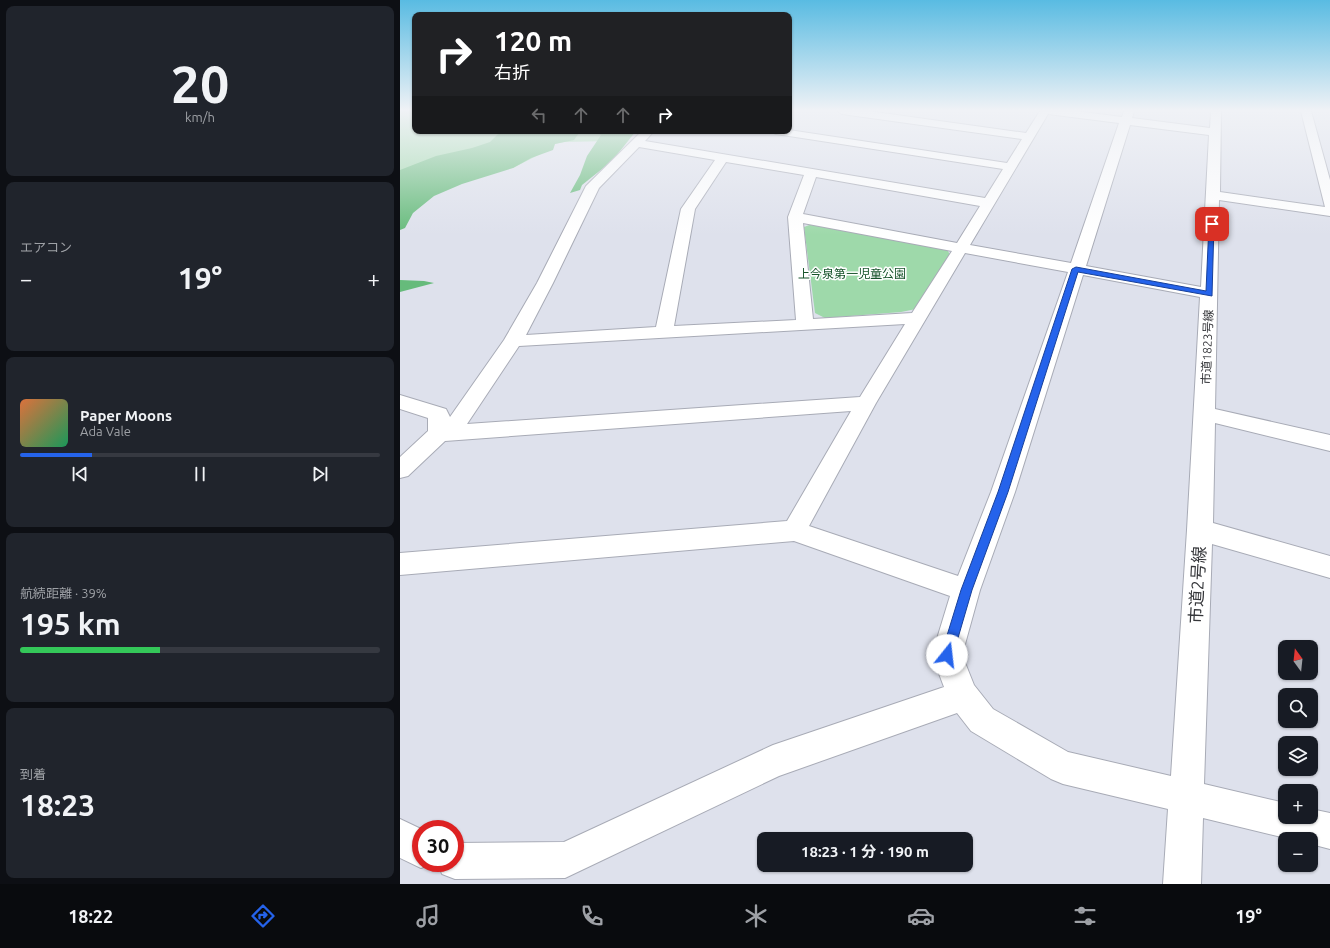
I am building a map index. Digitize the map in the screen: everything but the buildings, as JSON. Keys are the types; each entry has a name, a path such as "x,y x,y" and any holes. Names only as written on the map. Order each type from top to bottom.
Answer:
{"street":[{"path":"400,402 439,424 456,424 513,341 545,283 593,186 627,152"},
{"path":"690,152 989,203"},
{"path":"915,152 1011,167"},
{"path":"794,531 866,403 1020,152"},
{"path":"1116,152 1003,492 966,590 947,655 963,696 982,720 1063,766 1330,831"},
{"name":"市道1823号線","path":"1205,414 1213,152"},
{"path":"1316,152 1330,206"},
{"path":"664,332 688,209 723,158"},
{"path":"805,324 795,217 811,174"},
{"path":"1212,195 1330,212"},
{"path":"795,217 1209,294"},
{"path":"513,341 917,318"},
{"path":"400,470 439,424 866,403"},
{"path":"1205,414 1330,443"},
{"name":"市道2号線","path":"1182,884 1205,414"},
{"path":"1200,530 1330,567"},
{"path":"400,564 794,531 966,590"},
{"path":"464,861 564,860 774,762 963,696"},
{"path":"400,837 412,844"}],"green space":[{"path":"400,152 544,152 513,168 400,180"},
{"path":"453,152 547,152 531,158 513,168 462,184 434,196 413,213 405,228 400,230 400,170 436,156"},
{"path":"589,152 619,152 612,161 582,185 580,190 570,193 580,175"},
{"name":"上今泉第一児童公園","path":"812,224 942,248 948,251 950,255 916,309 901,312 825,318 815,313 804,227"},
{"path":"400,280 424,281 434,283 400,292"}],"route":[{"path":"947,655 966,590 1003,492 1076,269 1209,294 1212,224"}]}
